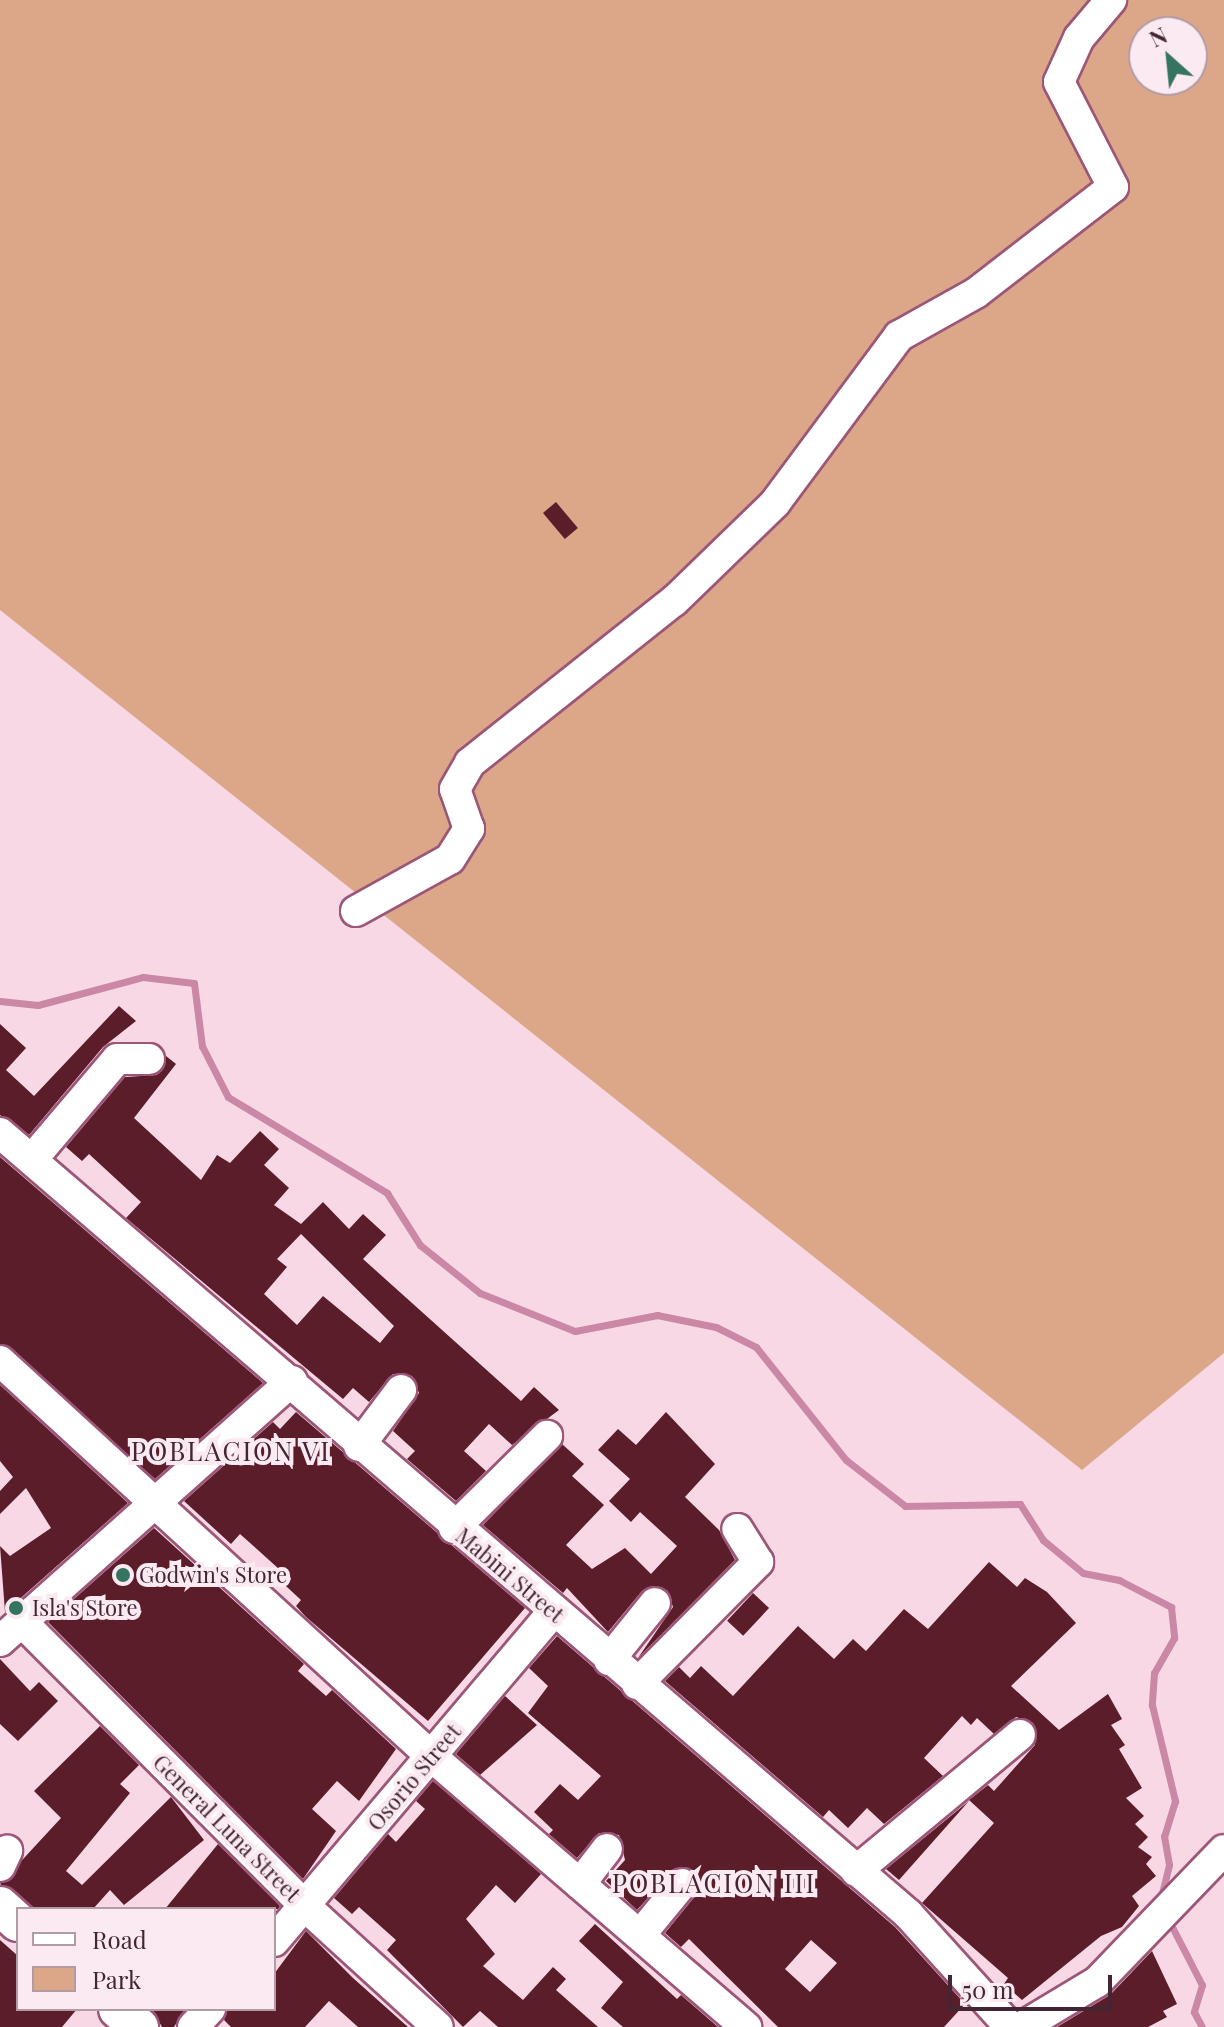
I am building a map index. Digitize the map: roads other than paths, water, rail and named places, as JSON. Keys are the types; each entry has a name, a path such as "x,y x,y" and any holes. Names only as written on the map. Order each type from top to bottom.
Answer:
{"main road":[{"path":"0,1906 16,1920"},
{"path":"120,2011 139,2027"}],"street":[{"path":"356,911 450,859 469,829 455,789 470,763 674,601 775,503 899,336 976,293 1113,187 1059,82 1079,38 1111,0"},
{"path":"34,1157 117,1059 149,1059"},
{"name":"Mabini Street","path":"0,1133 34,1157 292,1381 359,1446 908,1914 1010,2027"},
{"path":"0,1361 431,1756 746,2027"},
{"path":"11,1631 157,1505 292,1381"},
{"path":"359,1446 401,1390"},
{"path":"454,1528 547,1436"},
{"path":"637,1684 758,1562 737,1529"},
{"path":"609,1660 655,1603"},
{"name":"Osorio Street","path":"276,1939 553,1612"},
{"name":"General Luna Street","path":"11,1631 438,2027"},
{"path":"856,1871 1020,1735"},
{"path":"580,1884 607,1849"},
{"path":"1022,2027 1097,1982 1182,1888 1224,1850"},
{"path":"640,1935 682,1884"},
{"path":"193,2027 208,2011"}],"waterway":[{"path":"0,1001 38,1005 143,977 194,983 202,1046 228,1097 387,1193 420,1245 480,1293 575,1331 657,1315 716,1327 756,1347 846,1460 905,1506 1020,1504 1043,1540 1083,1573 1119,1580 1171,1607 1174,1638 1154,1673 1152,1705 1175,1801 1164,1836 1169,1865 1160,1902"},
{"path":"1169,1921 1202,1985 1194,2012 1202,2027"}],"place":[{"name":"Godwin's Store","path":"123,1575"},
{"name":"Isla's Store","path":"16,1608"}],"district":[{"name":"POBLACION VI","path":"231,1451"},
{"name":"POBLACION III","path":"714,1883"}]}
